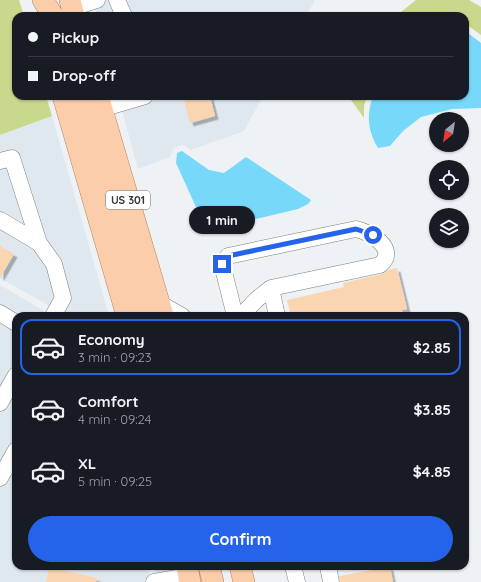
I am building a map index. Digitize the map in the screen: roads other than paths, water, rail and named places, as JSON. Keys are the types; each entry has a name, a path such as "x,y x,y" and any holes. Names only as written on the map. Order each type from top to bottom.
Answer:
{"main road":[{"path":"35,0 39,12"},
{"path":"43,0 50,12"},
{"name":"US 301","path":"64,100 126,312"},
{"path":"81,100 156,312"},
{"name":"US 301","path":"100,102 156,312"},
{"path":"210,570 213,582"},
{"path":"225,570 227,582"},
{"path":"241,570 244,582"}],"lane":[{"path":"72,8 98,0"},
{"path":"117,0 122,12"},
{"path":"100,102 115,100"},
{"path":"0,161 12,158 38,242 54,264 63,298 55,312"},
{"path":"0,220 38,242"},
{"path":"234,312 222,264 228,256 356,229 373,235 384,245 386,252 385,259 380,265 271,288 256,300 245,312"},
{"path":"271,288 276,312"},
{"path":"0,313 12,320"},
{"path":"0,403 12,382"},
{"path":"0,478 12,457"},
{"path":"294,570 297,582"},
{"path":"329,570 331,582"},
{"path":"154,582 188,575"}],"water":[{"path":"469,34 481,43 481,108 452,109 440,112 429,112 429,115 421,117 403,131 390,146 378,148 370,129 369,110 372,100 469,100"},
{"path":"182,151 209,170 224,173 246,157 311,200 308,204 298,209 211,230 206,229 176,163 177,153"}]}
